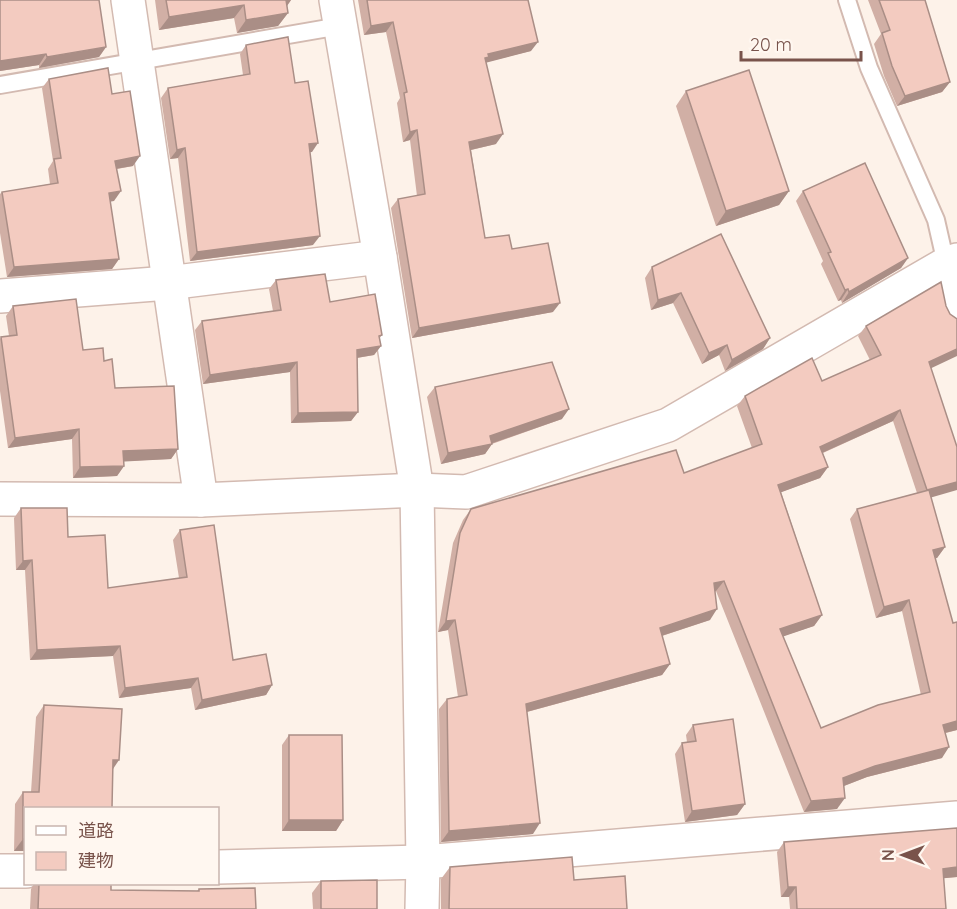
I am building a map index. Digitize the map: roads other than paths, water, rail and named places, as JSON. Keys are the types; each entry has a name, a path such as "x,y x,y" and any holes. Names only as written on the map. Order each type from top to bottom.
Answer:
{"street":[{"path":"128,0 201,500"},
{"path":"338,13 417,490 422,909"},
{"path":"0,296 168,283 380,257"},
{"path":"0,499 201,500 417,490 466,492 668,425 951,262 957,313"},
{"path":"219,867 423,862 957,818"},
{"path":"0,871 24,871"}],"lane":[{"path":"847,0 869,68 936,220 951,262"},
{"path":"0,86 136,61 338,13"}]}
